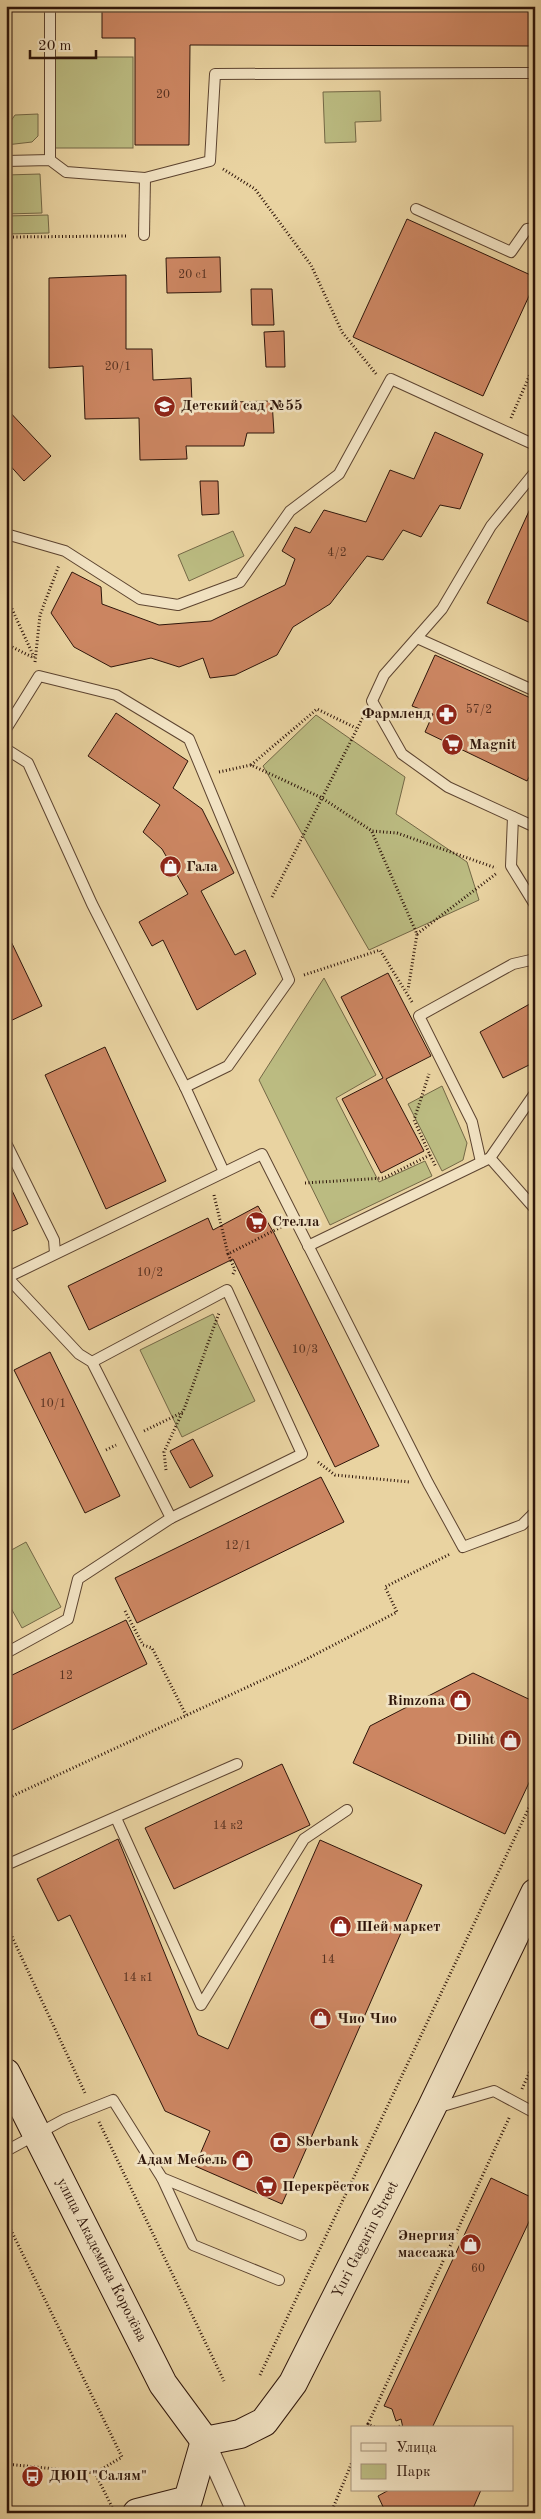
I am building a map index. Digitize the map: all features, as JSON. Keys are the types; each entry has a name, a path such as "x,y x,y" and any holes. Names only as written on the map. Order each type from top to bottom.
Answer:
{"main road":[{"name":"Yuri Gagarin Street","path":"205,2441 240,2434 264,2422 293,2384 431,2109 535,1893"},
{"name":"улица Академика Королёва","path":"6,2073 163,2384 205,2441"},
{"path":"137,2513 188,2500 205,2441"}],"street":[{"path":"205,2441 237,2513"}],"lane":[{"path":"50,6 50,160"},
{"path":"6,161 50,160 66,172 145,178 210,161 215,74 535,73"},
{"path":"144,235 145,178"},
{"path":"416,209 511,252 527,229 535,228"},
{"path":"6,534 66,551 140,598 178,605 240,582 290,511 339,474 391,379 535,445"},
{"path":"535,472 491,526 442,609 384,675 372,701 402,754 448,787 535,827"},
{"path":"417,638 535,690"},
{"path":"6,729 39,676 116,695 189,739 289,980 228,1066 185,1087"},
{"path":"6,749 28,763 92,904 185,1087 224,1172"},
{"path":"513,817 511,866 535,905"},
{"path":"535,960 513,964 419,1016 472,1122 486,1160 535,1208"},
{"path":"308,1246 486,1160 535,1093"},
{"path":"6,1143 54,1240 55,1253"},
{"path":"170,1518 92,1362 79,1354 7,1278 262,1154 428,1483 464,1548 522,1526 535,1512"},
{"path":"6,1653 68,1619 78,1579 170,1518 302,1454 227,1290 92,1362"},
{"path":"6,1865 236,1764"},
{"path":"116,1818 201,2005 304,1839 347,1810"},
{"path":"431,2109 494,2091 535,2113"},
{"path":"6,2151 37,2134 113,2100 162,2178 193,2244 279,2280"},
{"path":"162,2178 301,2235"}],"path":[{"path":"210,161 255,188 311,264 342,332 386,388"},
{"path":"6,237 144,235"},
{"path":"505,432 535,363"},
{"path":"34,658 40,615 66,551"},
{"path":"6,596 34,658 39,676"},
{"path":"6,644 34,658"},
{"path":"262,917 356,728 372,701"},
{"path":"203,775 251,765 317,709 356,728"},
{"path":"251,765 322,798 372,831 397,833 501,870 417,934"},
{"path":"372,831 417,934 407,991"},
{"path":"289,980 380,950 407,991 419,1016"},
{"path":"305,1183 384,1178 430,1154 414,1120 432,1066"},
{"path":"166,1471 164,1452 183,1412 235,1270 228,1254 214,1196 207,1181"},
{"path":"228,1254 284,1226 298,1226"},
{"path":"106,1450 183,1412"},
{"path":"318,1462 335,1475 428,1483"},
{"path":"6,1799 297,1664 397,1612 385,1587 464,1548"},
{"path":"126,1611 143,1645 152,1648 186,1715"},
{"path":"260,2375 535,1795"},
{"path":"6,1924 224,2382"},
{"path":"367,2426 535,2060"},
{"path":"6,2220 122,2457 94,2473 6,2464"},
{"path":"331,2513 351,2464"},
{"path":"94,2473 115,2513"}],"green space":[{"path":"55,57 133,57 133,148 55,148"},
{"path":"380,91 381,121 355,122 356,142 325,143 323,92"},
{"path":"38,114 38,136 32,142 6,145 6,128 15,115"},
{"path":"40,174 42,213 6,214 6,175"},
{"path":"48,215 49,233 6,234 6,216"},
{"path":"233,531 244,556 189,581 178,555"},
{"path":"316,715 405,777 396,814 467,862 479,900 369,950 263,766"},
{"path":"324,978 376,1075 336,1098 379,1182 425,1161 432,1176 330,1225 259,1080"},
{"path":"442,1086 467,1143 463,1160 442,1171 408,1104"},
{"path":"213,1314 255,1401 182,1437 140,1350"},
{"path":"26,1542 61,1607 22,1628 6,1599 6,1553"}],"building":[{"path":"102,6 535,6 535,46 190,45 189,145 135,145 135,38 102,38"},
{"path":"407,219 535,277 535,283 483,396 353,337"},
{"path":"220,257 221,292 167,293 166,258"},
{"path":"126,275 126,349 152,349 153,380 191,378 192,403 272,401 274,433 247,433 244,446 186,446 187,459 140,460 139,418 85,419 83,366 49,368 49,278"},
{"path":"251,289 272,289 274,325 252,325"},
{"path":"284,331 285,367 266,367 264,332"},
{"path":"6,408 51,456 24,481 6,461"},
{"path":"435,432 483,454 460,509 440,505 421,537 403,530 383,560 367,556 330,604 293,627 277,655 235,675 210,678 203,658 179,667 151,658 111,667 74,647 51,613 72,572 101,587 102,604 159,625 211,621 285,585 295,559 282,551 295,527 310,533 324,510 366,522 390,470 414,479"},
{"path":"200,481 218,481 219,514 202,515"},
{"path":"535,498 535,625 487,603"},
{"path":"435,655 535,700 535,766 527,781 425,732 433,714 412,706"},
{"path":"116,713 188,761 173,788 202,809 234,873 201,891 235,955 245,950 256,974 197,1010 163,940 152,946 139,922 188,894 162,849 143,832 160,805 88,756"},
{"path":"6,931 42,1006 6,1023"},
{"path":"388,973 431,1056 386,1079 424,1151 381,1173 342,1099 383,1078 341,997"},
{"path":"535,1001 535,1062 503,1078 480,1032"},
{"path":"105,1047 166,1181 106,1209 45,1075"},
{"path":"6,1178 28,1224 6,1234"},
{"path":"258,1206 274,1233 379,1446 335,1467 233,1259 89,1330 68,1286 208,1218 213,1230"},
{"path":"50,1352 120,1496 85,1513 14,1370"},
{"path":"193,1439 213,1476 190,1488 170,1451"},
{"path":"321,1477 344,1522 137,1623 115,1578"},
{"path":"126,1620 147,1664 6,1733 6,1678"},
{"path":"473,1673 535,1702 535,1770 505,1834 353,1763 370,1726"},
{"path":"282,1764 310,1825 174,1889 145,1828"},
{"path":"118,1839 198,2035 228,2049 320,1840 422,1885 282,2204 195,2166 210,2131 165,2111 70,1915 58,1921 37,1879"},
{"path":"491,2178 535,2199 535,2209 433,2426 403,2426 401,2419 396,2421 392,2409 384,2406"},
{"path":"385,2492 480,2492 471,2513 386,2513 378,2496"}],"place":[{"name":"Детский сад №55","path":"165,406"},
{"name":"Фармленд","path":"447,714"},
{"name":"Magnit","path":"453,745"},
{"name":"Гала","path":"170,867"},
{"name":"Стелла","path":"256,1222"},
{"name":"Rimzona","path":"461,1701"},
{"name":"Diliht","path":"511,1740"},
{"name":"Шей маркет","path":"340,1927"},
{"name":"Чио Чио","path":"321,2019"},
{"name":"Sberbank","path":"280,2142"},
{"name":"Адам Мебель","path":"243,2160"},
{"name":"Перекрёсток","path":"266,2187"},
{"name":"Энергия массажа","path":"471,2245"},
{"name":"ДЮЦ \"Салям\"","path":"33,2476"}]}
